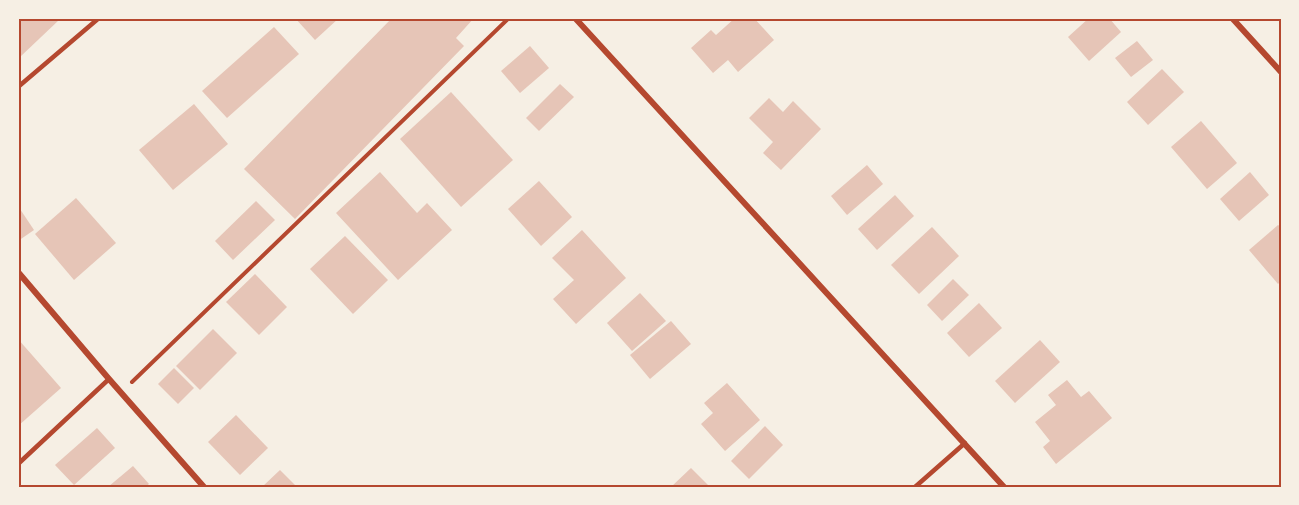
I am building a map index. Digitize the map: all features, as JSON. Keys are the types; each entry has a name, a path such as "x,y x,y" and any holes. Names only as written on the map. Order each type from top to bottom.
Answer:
{"street":[{"path":"575,18 1004,487"},
{"path":"1232,18 1281,72"},
{"path":"18,272 204,487"}],"lane":[{"path":"18,87 99,18"},
{"path":"18,464 109,379"},
{"path":"915,487 965,444"}],"path":[{"path":"121,393 508,18"}],"building":[{"path":"18,18 57,18 59,20 20,57 18,55"},
{"path":"295,18 339,18 315,40"},
{"path":"392,18 474,18 456,38 464,46 295,219 244,169"},
{"path":"735,18 754,18 774,40 738,72 728,60 713,73 691,48 711,30 716,35"},
{"path":"1089,18 1109,18 1121,32 1089,61 1068,37"},
{"path":"274,27 299,54 227,118 202,91"},
{"path":"1137,41 1153,60 1131,77 1115,58"},
{"path":"530,46 549,68 520,93 501,71"},
{"path":"1162,69 1184,92 1148,125 1127,102"},
{"path":"560,84 574,97 539,131 526,118"},
{"path":"451,92 513,160 461,207 400,139"},
{"path":"769,98 783,112 793,101 821,129 781,170 763,153 773,142 749,118"},
{"path":"194,104 228,144 173,190 139,150"},
{"path":"1201,121 1237,163 1207,189 1171,147"},
{"path":"867,165 883,184 847,215 831,196"},
{"path":"380,172 417,213 427,203 452,230 398,280 336,213"},
{"path":"1250,172 1269,195 1239,221 1220,199"},
{"path":"539,181 572,217 541,246 508,209"},
{"path":"895,195 914,216 877,250 858,229"},
{"path":"76,198 116,243 74,280 35,234"},
{"path":"256,201 275,220 233,260 215,241"},
{"path":"18,206 34,230 18,241"},
{"path":"1278,225 1281,227 1281,281 1278,284 1249,250"},
{"path":"932,227 959,256 919,294 891,265"},
{"path":"582,230 626,278 576,324 553,299 574,280 552,258"},
{"path":"345,236 388,280 353,314 310,269"},
{"path":"255,274 287,307 259,335 226,302"},
{"path":"953,279 969,295 942,321 927,305"},
{"path":"640,293 666,321 632,351 607,323"},
{"path":"979,303 1002,328 969,357 947,333"},
{"path":"671,321 691,344 650,379 630,355"},
{"path":"213,329 237,353 200,390 176,366"},
{"path":"18,339 61,388 18,426"},
{"path":"1040,340 1060,362 1015,403 995,381"},
{"path":"174,368 194,388 178,404 158,384"},
{"path":"1067,380 1081,397 1089,391 1112,418 1056,464 1043,447 1050,441 1035,422 1056,405 1048,395"},
{"path":"727,383 760,420 725,451 701,424 713,413 704,403"},
{"path":"236,415 268,448 240,475 208,442"},
{"path":"765,426 783,445 749,479 731,461"},
{"path":"97,428 115,448 74,485 55,465"},
{"path":"133,466 149,484 145,487 108,487"},
{"path":"691,468 710,487 671,487"},
{"path":"280,470 297,487 262,487"}]}
